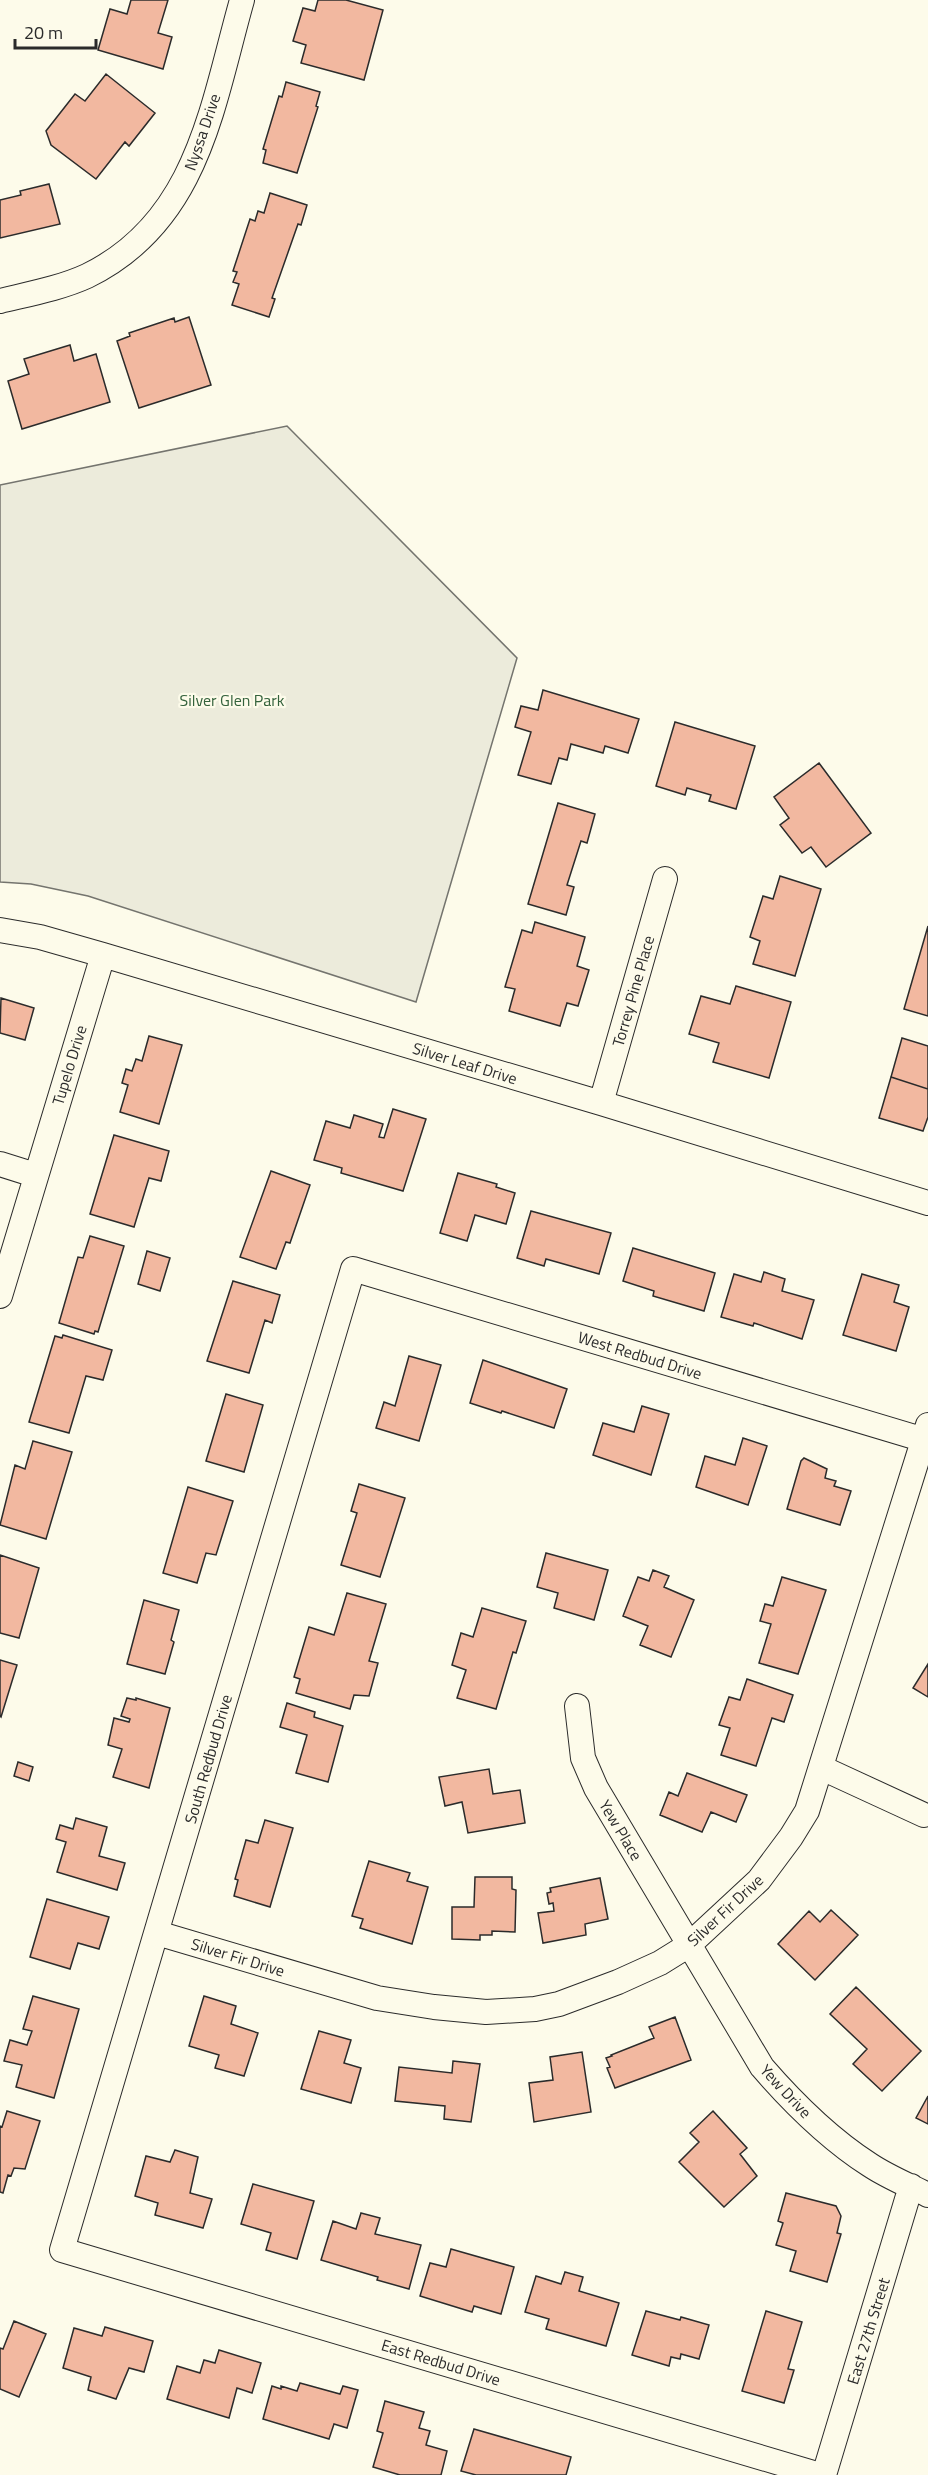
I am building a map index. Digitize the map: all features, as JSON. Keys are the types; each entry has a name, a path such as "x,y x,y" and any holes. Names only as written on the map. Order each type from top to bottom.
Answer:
{"street":[{"name":"Nyssa Drive","path":"0,301 86,276 115,260 141,239 160,219 193,167 204,136 242,0"},
{"name":"Torrey Pine Place","path":"601,1103 665,879"},
{"name":"Silver Leaf Drive","path":"0,930 40,937 103,955 928,1203"},
{"name":"Tupelo Drive","path":"0,1296 103,955"},
{"path":"0,1164 35,1175"},
{"name":"West Redbud Drive","path":"353,1269 927,1435"},
{"name":"South Redbud Drive","path":"62,2250 353,1269"},
{"name":"Silver Fir Drive","path":"157,1933 377,1998 486,2012 535,2009 559,2004 618,1982 660,1963 689,1945 759,1880 792,1837 807,1811 927,1435"},
{"name":"Yew Place","path":"577,1706 583,1758 596,1788 689,1945"},
{"path":"822,1768 924,1815"},
{"name":"Yew Drive","path":"689,1945 762,2067 796,2106 844,2147 870,2165 920,2191"},
{"name":"East 27th Street","path":"822,2475 920,2191"},
{"name":"East Redbud Drive","path":"62,2250 822,2475"}],"green space":[{"name":"Silver Glen Park","path":"287,426 517,658 416,1002 88,896 31,884 0,882 0,485"}],"building":[{"path":"131,0 168,0 158,33 172,37 163,69 98,50 110,9 127,14"},
{"path":"318,0 346,0 383,10 364,80 301,63 306,45 293,41 303,8 315,11"},
{"path":"106,74 155,113 129,146 125,142 96,179 51,145 46,131 75,94 85,101"},
{"path":"286,82 320,92 316,106 318,107 297,173 263,163 266,150 263,149 279,96 282,97"},
{"path":"49,184 60,224 0,238 0,200 21,195 20,191"},
{"path":"270,193 307,205 272,298 275,299 269,317 232,305 239,284 233,282 237,272 233,271 250,219 255,221 258,211 264,213"},
{"path":"189,317 211,385 139,408 117,341 130,336 129,333 174,318 175,322"},
{"path":"70,345 74,361 96,354 110,402 22,429 8,381 29,374 24,359"},
{"path":"543,690 639,719 628,753 605,746 603,753 571,744 567,760 559,758 551,784 518,775 531,732 515,727 521,706 538,710"},
{"path":"675,722 755,746 736,809 709,801 711,795 687,788 685,795 656,786"},
{"path":"819,763 871,833 826,867 811,847 802,853 780,825 789,818 774,797"},
{"path":"558,803 595,814 587,843 581,841 567,885 574,887 566,915 528,904"},
{"path":"780,876 821,889 795,976 753,964 760,941 750,937 763,896 773,899"},
{"path":"535,922 585,937 577,966 589,970 578,1006 567,1003 560,1026 509,1011 515,989 505,987 522,930 532,933"},
{"path":"928,926 928,1016 904,1009"},
{"path":"736,986 791,1002 769,1078 713,1062 719,1043 689,1034 701,996 730,1004"},
{"path":"1,998 34,1008 25,1040 0,1033"},
{"path":"149,1036 182,1045 159,1124 120,1112 128,1085 122,1083 126,1069 132,1071 136,1059 142,1061"},
{"path":"902,1038 928,1046 928,1089 891,1077"},
{"path":"891,1077 928,1089 928,1117 923,1131 879,1118"},
{"path":"393,1109 426,1119 403,1191 341,1173 342,1168 314,1160 326,1121 350,1128 354,1115 383,1124 379,1137 384,1138"},
{"path":"114,1135 169,1151 161,1181 149,1178 134,1227 90,1214"},
{"path":"271,1171 310,1185 290,1243 286,1242 276,1269 240,1257"},
{"path":"458,1173 497,1184 496,1187 515,1193 506,1224 475,1215 467,1241 440,1233"},
{"path":"531,1211 611,1233 599,1274 546,1259 544,1266 517,1258"},
{"path":"90,1236 124,1246 98,1332 95,1331 94,1334 59,1323 78,1257 83,1258"},
{"path":"633,1248 715,1273 704,1311 653,1296 654,1291 623,1281"},
{"path":"147,1251 170,1258 160,1291 138,1284"},
{"path":"764,1272 785,1279 782,1291 814,1300 802,1339 754,1323 753,1326 721,1317 734,1274 761,1282"},
{"path":"862,1274 899,1285 894,1302 909,1307 896,1351 843,1335"},
{"path":"233,1281 280,1295 272,1323 265,1320 249,1373 207,1361"},
{"path":"63,1335 112,1350 103,1380 86,1376 69,1433 29,1422 55,1336 62,1338"},
{"path":"409,1356 441,1365 419,1441 376,1428 384,1402 395,1406"},
{"path":"483,1360 567,1389 554,1428 470,1403"},
{"path":"226,1394 263,1405 244,1472 206,1461"},
{"path":"642,1406 669,1414 651,1475 593,1455 603,1423 634,1432"},
{"path":"743,1438 767,1446 748,1505 696,1487 705,1456 735,1465"},
{"path":"33,1441 72,1452 46,1539 0,1525 15,1465 25,1469"},
{"path":"804,1458 827,1469 825,1478 836,1481 834,1486 851,1491 840,1525 787,1509 801,1461"},
{"path":"359,1484 405,1498 380,1577 341,1565 357,1513 351,1511"},
{"path":"188,1487 233,1501 216,1555 206,1553 197,1583 163,1573"},
{"path":"546,1553 608,1570 594,1620 554,1608 558,1593 537,1587"},
{"path":"0,1555 39,1568 19,1638 0,1633"},
{"path":"653,1570 669,1576 664,1587 694,1600 671,1657 640,1645 648,1626 623,1616 638,1577 649,1581"},
{"path":"782,1577 826,1590 798,1674 759,1663 771,1624 760,1621 765,1604 773,1606"},
{"path":"347,1593 386,1604 369,1661 378,1663 369,1696 354,1695 350,1709 296,1693 300,1679 294,1677 309,1627 334,1635"},
{"path":"144,1600 179,1610 171,1640 174,1642 165,1674 127,1664"},
{"path":"482,1608 526,1621 516,1653 513,1652 496,1709 457,1698 466,1670 452,1665 461,1633 473,1637"},
{"path":"0,1660 17,1665 1,1717 0,1716"},
{"path":"928,1664 928,1697 913,1688"},
{"path":"747,1679 793,1695 784,1722 772,1718 756,1766 721,1755 730,1728 719,1725 729,1697 740,1700"},
{"path":"127,1698 136,1700 136,1698 170,1708 149,1788 113,1777 122,1749 108,1745 114,1718 129,1722 130,1719 121,1716"},
{"path":"287,1703 315,1712 314,1717 343,1726 328,1782 296,1773 307,1735 280,1727"},
{"path":"18,1762 33,1767 29,1781 14,1776"},
{"path":"489,1769 493,1794 520,1790 525,1823 468,1833 462,1802 445,1806 439,1777"},
{"path":"687,1773 747,1795 736,1822 711,1812 702,1832 660,1815 669,1792 678,1796"},
{"path":"76,1818 107,1827 99,1856 125,1863 117,1890 57,1872 66,1842 56,1839 60,1825 73,1829"},
{"path":"265,1820 293,1828 270,1907 234,1896 238,1880 235,1879 246,1840 258,1843"},
{"path":"369,1861 410,1873 407,1881 428,1887 412,1944 360,1928 363,1919 352,1916"},
{"path":"475,1877 512,1877 512,1889 516,1890 515,1932 492,1931 492,1935 480,1935 480,1940 452,1939 452,1907 474,1907"},
{"path":"600,1878 608,1919 585,1924 586,1935 543,1943 538,1913 554,1911 553,1903 549,1904 547,1893 551,1892 550,1888"},
{"path":"47,1899 109,1917 99,1949 78,1943 70,1969 30,1957"},
{"path":"831,1910 858,1935 815,1980 778,1944 809,1911 820,1922"},
{"path":"856,1987 921,2051 882,2091 853,2064 867,2049 830,2014"},
{"path":"33,1996 79,2009 54,2098 16,2087 22,2065 4,2061 10,2040 27,2045 32,2031 23,2029"},
{"path":"204,1996 236,2006 231,2024 258,2033 244,2076 215,2068 219,2055 189,2046"},
{"path":"675,2017 691,2060 615,2088 607,2068 610,2067 606,2058 654,2038 649,2027"},
{"path":"319,2031 351,2040 344,2063 361,2068 351,2103 301,2089"},
{"path":"582,2052 591,2112 534,2122 529,2083 553,2080 550,2057"},
{"path":"453,2061 480,2064 471,2122 444,2119 445,2106 395,2101 399,2067 452,2073"},
{"path":"928,2096 928,2124 916,2118"},
{"path":"7,2111 40,2121 25,2169 14,2168 11,2176 8,2175 3,2193 0,2192 0,2126 2,2127"},
{"path":"713,2111 747,2148 740,2154 757,2176 724,2207 679,2162 699,2142 690,2133"},
{"path":"175,2150 198,2157 190,2193 212,2199 203,2228 155,2215 158,2203 135,2196 146,2156 170,2162"},
{"path":"253,2184 314,2201 297,2259 266,2250 271,2233 241,2224"},
{"path":"786,2193 836,2206 841,2216 837,2233 841,2234 827,2282 790,2271 796,2251 776,2245 783,2223 778,2221"},
{"path":"361,2213 380,2218 375,2234 421,2245 409,2289 321,2260 333,2221 356,2229"},
{"path":"451,2249 514,2267 501,2314 474,2306 472,2312 420,2296 430,2263 446,2267"},
{"path":"565,2272 583,2277 579,2291 619,2303 606,2346 546,2329 549,2319 525,2312 536,2276 561,2284"},
{"path":"646,2311 709,2325 699,2359 681,2354 680,2359 671,2357 669,2366 632,2355"},
{"path":"766,2311 802,2322 788,2369 794,2370 784,2403 742,2391"},
{"path":"14,2321 46,2334 19,2397 0,2389 0,2348 3,2349"},
{"path":"105,2327 153,2341 144,2372 129,2368 116,2399 88,2390 91,2377 63,2368 74,2328 102,2336"},
{"path":"219,2350 261,2363 252,2393 237,2388 229,2418 167,2399 177,2366 200,2373 204,2360 215,2363"},
{"path":"300,2383 340,2394 343,2386 358,2390 347,2428 334,2424 329,2439 263,2419 272,2386 297,2391"},
{"path":"385,2401 424,2412 419,2428 430,2431 426,2445 447,2451 441,2475 400,2475 373,2467 383,2433 377,2431"},
{"path":"474,2429 571,2457 566,2475 476,2475 461,2471"}]}
